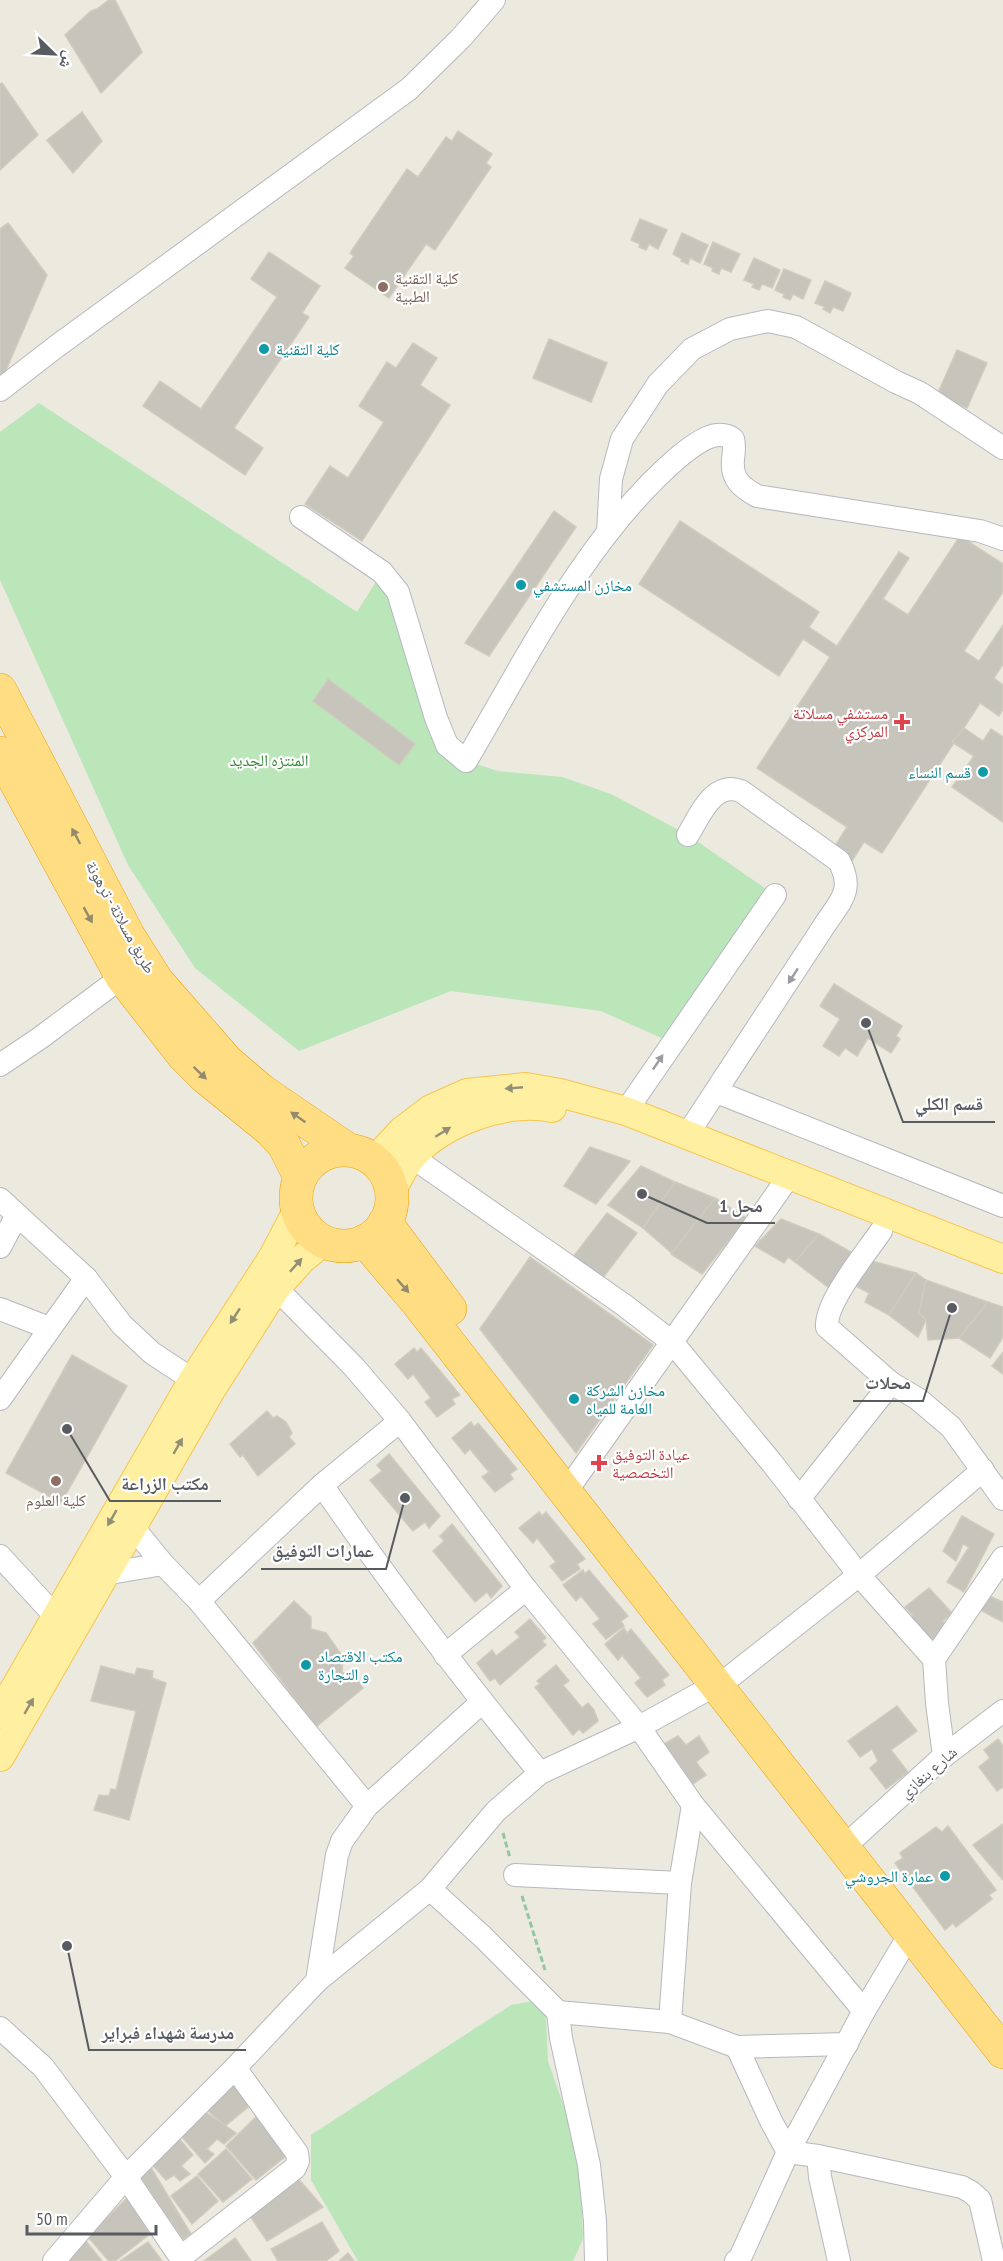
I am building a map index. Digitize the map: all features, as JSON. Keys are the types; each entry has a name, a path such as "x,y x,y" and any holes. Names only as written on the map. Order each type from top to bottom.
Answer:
{"highway":[{"name":"طريق مسلاتة - ترهونة","path":"0,690 5,747 122,977 183,1055 205,1077 270,1130 284,1145 300,1177"},
{"name":"طريق مسلاتة - ترهونة","path":"5,747 157,981 227,1061 262,1091 361,1155"},
{"path":"328,1152 361,1155 386,1174 392,1190 390,1212 375,1232 351,1246 337,1246 323,1242 302,1224 297,1211 295,1194 300,1177 312,1161 328,1152"},
{"path":"375,1232 575,1479 910,1934 1003,2052"},
{"path":"375,1232 417,1302 724,1682 855,1836 1003,2025"}],"main road":[{"path":"361,1155 402,1131 431,1109 466,1093 526,1087 560,1093 626,1111 683,1142 786,1182 1003,1259"},
{"path":"392,1190 412,1157 436,1136 457,1123 489,1112 523,1107 547,1107 683,1142"},
{"path":"786,1182 881,1231 1003,1276"},
{"path":"0,1714 193,1380 273,1257 297,1211"},
{"path":"0,1757 211,1390 276,1288 302,1259 323,1242"}],"street":[{"path":"0,390 409,89 461,38 494,0"},
{"path":"608,532 611,479 622,440 658,384 692,349 730,328 768,321 796,327 920,393 1003,448"},
{"path":"301,517 382,572 398,592 436,718 447,745 466,761 562,600 608,532 655,477 692,447 712,435 721,434 733,439 735,444 732,470 738,483 757,496 980,531 1003,539"},
{"path":"683,1142 824,927 846,892 848,884 839,861 741,791 732,788 725,789 710,799 688,835"},
{"path":"626,1111 775,896"},
{"path":"0,1065 122,977"},
{"path":"717,1092 1003,1206"},
{"path":"412,1157 624,1305 672,1342 772,1463 859,1575 934,1659 944,1756"},
{"path":"575,1479 786,1182"},
{"path":"0,1199 86,1278 122,1325 152,1353 193,1380"},
{"path":"0,1247 17,1215"},
{"path":"881,1231 832,1302 826,1319 827,1327 891,1383 918,1398 951,1427 1003,1499"},
{"path":"0,1399 86,1278"},
{"path":"276,1288 354,1368 400,1421 526,1589 639,1727 693,1805 864,2011"},
{"path":"0,1309 49,1328"},
{"path":"799,1499 891,1383"},
{"path":"199,1601 322,1485 400,1421"},
{"path":"54,2261 126,2177 235,2068 317,1981 430,1888 496,1811 540,1773 639,1727 724,1682 859,1575 983,1470"},
{"path":"322,1485 370,1556 445,1655 540,1773"},
{"path":"132,1526 163,1564 199,1601 367,1806"},
{"path":"0,1556 56,1617"},
{"path":"934,1659 1003,1558"},
{"path":"104,1574 163,1564"},
{"path":"445,1655 526,1589"},
{"path":"317,1981 337,1855 342,1841 367,1806 482,1702"},
{"name":"شارع بنغازي","path":"855,1836 944,1756 1003,1711"},
{"path":"670,2022 680,1883 693,1805"},
{"path":"515,1875 680,1883"},
{"path":"430,1888 558,2012 561,2038 589,2165 596,2221 596,2261"},
{"path":"738,2260 788,2152 864,2011 910,1934"},
{"path":"558,2012 670,2022 737,2047 847,2044"},
{"path":"0,2028 43,2067 126,2177 182,2259 295,2168 298,2161 293,2146 235,2068"},
{"path":"737,2047 788,2152"},
{"path":"788,2152 818,2156 962,2187 980,2200 994,2261"},
{"path":"818,2156 820,2177 839,2261"}],"path":[{"path":"496,1811 548,1978"}],"green space":[{"name":"المنتزه الجديد","path":"39,403 357,612 382,572 428,689 466,761 498,771 562,777 611,794 688,835 775,895 666,1040 601,1011 451,991 299,1051 195,968 128,865 0,580 0,432"},
{"path":"545,1999 548,2061 580,2153 583,2239 573,2261 358,2261 311,2180 311,2135 511,2005"}],"building":[{"path":"109,0 115,0 142,52 101,93 65,35 91,11"},
{"path":"2,83 38,135 0,170 0,84"},
{"path":"82,112 102,141 73,173 47,140"},
{"path":"458,131 492,154 486,163 491,167 435,250 426,244 389,298 345,268 354,256 350,253 407,169 418,177 446,137 452,141"},
{"path":"640,219 667,230 658,249 649,244 646,250 631,240"},
{"path":"8,223 47,275 3,377 0,379 0,229"},
{"path":"682,233 708,245 700,263 690,258 688,264 673,254"},
{"path":"713,242 740,254 731,272 721,268 719,274 704,264"},
{"name":"كلية التقنية","path":"269,252 320,286 302,313 309,317 234,428 263,448 245,475 143,406 160,381 201,409 277,297 251,279"},
{"path":"754,258 780,270 772,288 762,284 759,290 752,287 754,284 744,280"},
{"path":"784,269 811,280 803,299 793,294 790,300 775,290"},
{"path":"825,281 851,293 843,311 833,307 830,313 823,309 825,307 815,303"},
{"path":"549,339 607,363 591,402 533,378"},
{"name":"كلية التقنية الطبية","path":"413,343 437,358 420,385 450,405 362,541 305,504 330,466 348,478 384,422 359,406 387,362 396,368"},
{"path":"957,350 987,363 967,408 937,395"},
{"name":"مخازن المستشفي","path":"554,511 576,527 489,656 465,643"},
{"path":"680,521 819,612 809,627 837,646 899,552 909,558 883,599 908,615 960,536 1003,564 1003,592 964,651 979,661 1003,625 1003,664 994,678 1003,685 1003,709 999,716 980,703 882,853 864,842 852,861 833,849 847,827 757,768 830,657 803,639 779,676 639,584"},
{"path":"328,679 415,744 399,765 313,701"},
{"name":"قسم النساء","path":"964,728 983,741 991,729 1003,737 1003,822 952,787 974,756 952,742"},
{"path":"834,984 902,1026 896,1036 900,1039 891,1053 868,1038 857,1056 845,1048 839,1056 823,1046 840,1019 820,1006"},
{"path":"590,1147 630,1161 596,1204 564,1186"},
{"path":"641,1166 675,1182 643,1228 608,1205"},
{"path":"675,1182 715,1198 675,1256 643,1228"},
{"path":"715,1198 746,1218 702,1274 671,1254"},
{"path":"607,1213 637,1233 602,1279 573,1257"},
{"path":"781,1219 819,1234 795,1262 788,1257 784,1263 755,1246"},
{"path":"819,1234 858,1256 833,1291 795,1262"},
{"name":"مخازن الشركة العامة للمياه","path":"530,1257 653,1345 576,1453 480,1329"},
{"path":"868,1260 916,1273 889,1315 865,1302 869,1293 852,1284"},
{"path":"916,1273 926,1280 919,1313 926,1320 918,1337 889,1315"},
{"path":"926,1280 988,1302 959,1338 928,1340 926,1320 919,1313"},
{"path":"988,1302 1003,1307 1003,1337 990,1358 959,1338"},
{"path":"414,1348 417,1352 421,1348 460,1395 452,1399 455,1404 437,1417 425,1402 431,1398 413,1374 408,1379 395,1364"},
{"path":"1003,1352 1003,1374 992,1366"},
{"path":"72,1355 127,1386 61,1503 6,1473"},
{"path":"267,1411 273,1418 277,1416 286,1422 292,1433 289,1437 295,1444 258,1476 243,1455 240,1457 230,1444"},
{"path":"471,1422 474,1427 478,1423 517,1469 510,1474 513,1479 495,1492 482,1477 489,1472 470,1449 465,1454 452,1438"},
{"path":"389,1454 440,1516 429,1528 425,1522 413,1531 370,1480 382,1471 377,1465"},
{"path":"539,1512 542,1516 546,1512 585,1559 577,1564 580,1569 562,1581 550,1566 556,1562 537,1538 533,1543 519,1528"},
{"path":"962,1516 994,1534 964,1592 947,1582 969,1547 963,1544 956,1561 943,1551"},
{"path":"452,1524 502,1586 491,1598 487,1592 475,1602 433,1551 444,1541 440,1536"},
{"path":"583,1570 585,1574 589,1570 628,1616 621,1621 624,1626 606,1639 593,1624 600,1619 581,1596 576,1601 563,1585"},
{"path":"929,1588 952,1613 943,1621 946,1626 932,1640 905,1607"},
{"path":"985,1594 1003,1602 1003,1622 978,1609"},
{"name":"مكتب الاقتصاد و التجارة","path":"294,1601 311,1617 311,1629 326,1633 343,1657 342,1673 352,1672 363,1688 316,1727 253,1643"},
{"path":"530,1619 546,1638 542,1641 546,1645 500,1685 495,1678 490,1681 477,1663 492,1650 496,1656 520,1637 515,1632"},
{"path":"624,1628 627,1633 631,1629 669,1675 662,1680 665,1685 647,1697 635,1683 641,1678 622,1655 618,1660 605,1644"},
{"path":"556,1665 569,1681 563,1685 582,1708 588,1703 594,1710 598,1721 583,1733 579,1729 573,1735 535,1687 540,1684 537,1681"},
{"path":"101,1666 135,1675 137,1668 153,1671 152,1678 166,1683 129,1820 94,1810 99,1795 109,1796 111,1789 116,1790 136,1711 91,1701"},
{"path":"897,1706 917,1731 891,1750 908,1772 886,1789 870,1768 878,1761 872,1749 860,1757 848,1741"},
{"path":"678,1736 686,1745 699,1736 709,1752 696,1762 706,1775 693,1784 664,1744"},
{"path":"998,1739 1003,1746 1003,1787 997,1791 979,1767 990,1758 984,1750"},
{"path":"1003,1824 1003,1880 973,1845"},
{"name":"عمارة الجروشي","path":"948,1826 996,1890 989,1895 992,1899 956,1927 953,1923 945,1930 895,1863 903,1858 900,1853 936,1827 942,1832"},
{"path":"235,2076 253,2103 225,2126 204,2107"},
{"path":"204,2111 236,2133 224,2144 217,2139 207,2149 214,2154 205,2163 181,2136"},
{"path":"259,2114 286,2156 256,2180 226,2146"},
{"path":"176,2135 193,2155 181,2166 190,2174 180,2181 174,2175 166,2180 149,2161"},
{"path":"226,2149 252,2179 223,2202 198,2174"},
{"path":"150,2166 191,2234 183,2239 139,2175"},
{"path":"295,2175 323,2207 267,2241 250,2216"},
{"path":"197,2176 218,2201 192,2224 171,2196"},
{"path":"127,2198 150,2234 115,2261 109,2261 88,2237"},
{"path":"322,2222 339,2251 326,2261 278,2261 271,2249"},
{"path":"235,2238 251,2261 204,2261"},
{"path":"85,2240 102,2261 66,2261"},
{"path":"148,2242 162,2261 120,2261"},
{"path":"348,2253 354,2261 339,2261"}],"place":[{"name":"كلية التقنية الطبية","path":"383,287"},
{"name":"كلية التقنية","path":"264,349"},
{"name":"مخازن المستشفي","path":"521,585"},
{"name":"مستشفي مسلاتة المركزي","path":"902,722"},
{"name":"قسم النساء","path":"983,772"},
{"name":"قسم الكلي","path":"866,1023"},
{"name":"محل 1","path":"642,1194"},
{"name":"محلات","path":"952,1308"},
{"name":"مخازن الشركة العامة للمياه","path":"574,1399"},
{"name":"مكتب الزراعة","path":"67,1429"},
{"name":"عيادة التوفيق التخصصية","path":"599,1463"},
{"name":"كلية العلوم","path":"56,1481"},
{"name":"عمارات التوفيق","path":"405,1498"},
{"name":"مكتب الاقتصاد و التجارة","path":"306,1665"},
{"name":"عمارة الجروشي","path":"945,1876"},
{"name":"مدرسة شهداء فبراير","path":"67,1946"}]}
